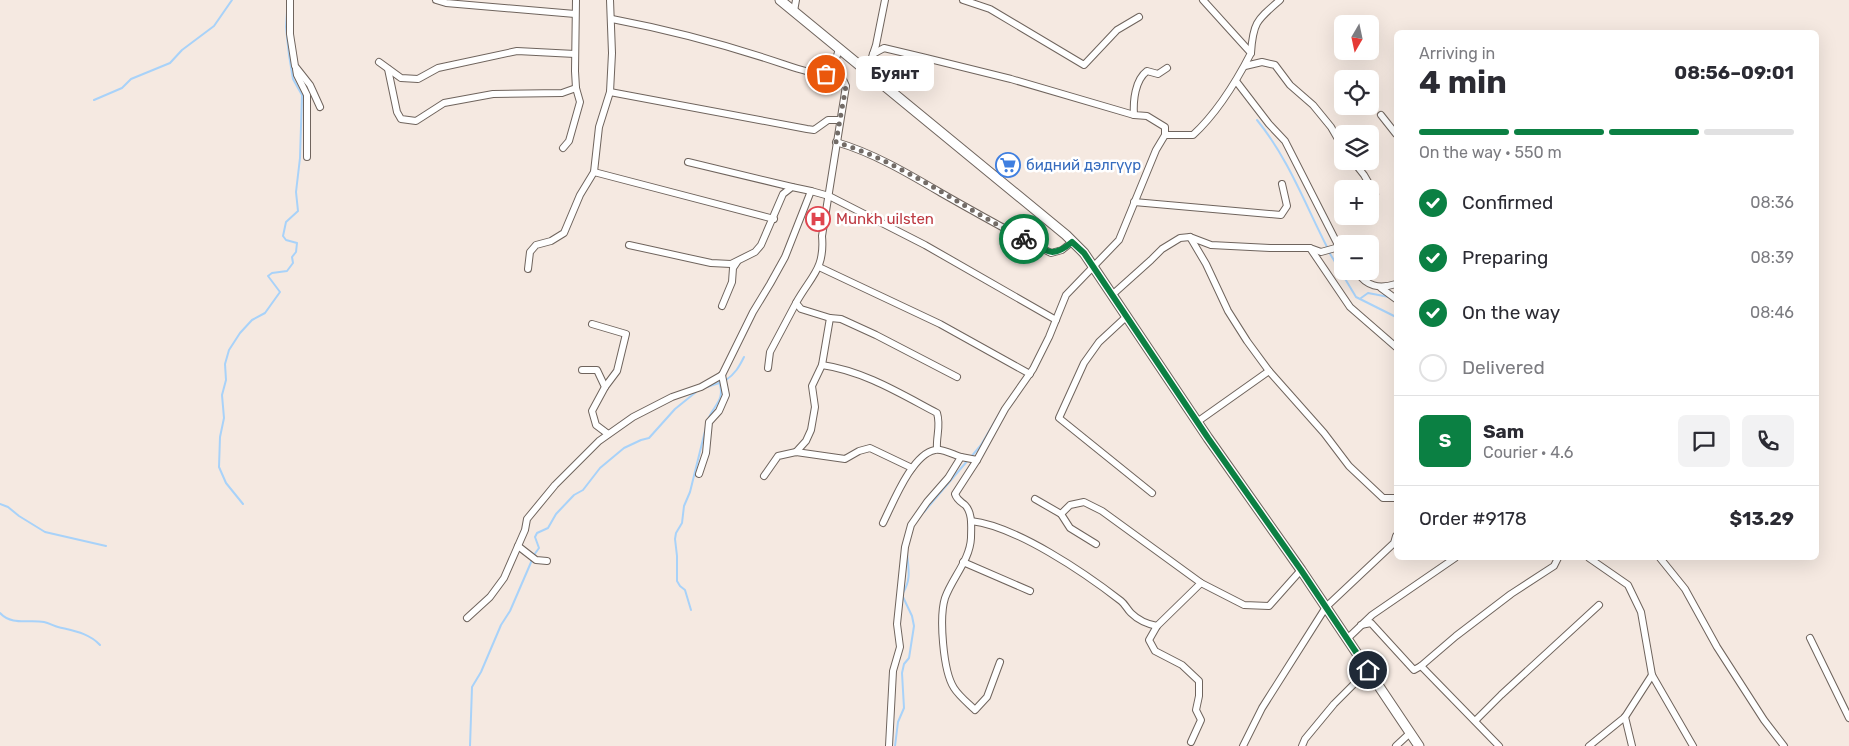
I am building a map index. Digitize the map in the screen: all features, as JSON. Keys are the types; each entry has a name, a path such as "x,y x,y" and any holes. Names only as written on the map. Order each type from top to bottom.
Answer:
{"main road":[{"path":"780,0 1084,253 1197,422 1301,570 1419,746"}],"street":[{"path":"290,0 290,34 295,66 297,75 307,95 307,157"},
{"path":"436,0 446,4 575,14"},
{"path":"563,148 569,142 580,102 576,88 576,0"},
{"path":"528,269 530,252 536,245 551,241 564,233 580,195 594,172 599,127 610,92 612,18 610,0"},
{"path":"794,11 796,0"},
{"path":"867,72 885,0"},
{"path":"963,0 990,9 1084,65 1117,30 1139,17"},
{"path":"1203,0 1250,53"},
{"path":"1165,135 1193,135 1204,125 1245,66 1250,53 1252,32 1260,18 1280,0"},
{"path":"612,18 732,47 797,69 826,74 832,67 839,49"},
{"path":"873,54 884,48 918,56 1010,79 1134,115 1147,116 1165,127 1165,135 1156,150 1119,240 1066,295 1030,374 1005,409 977,460 955,494 957,499 969,511 971,540 963,562 945,598 943,612 943,656 953,688 976,710 987,697 1000,662"},
{"path":"379,62 401,78 418,79 438,68 518,51 575,54"},
{"path":"1245,66 1262,62 1275,66 1290,85 1313,105 1334,132"},
{"path":"295,66 310,85 320,107"},
{"path":"768,368 770,352 796,303 819,267 823,251 822,236 845,82 841,75 832,67"},
{"path":"1134,115 1133,104 1142,75 1147,71 1158,74 1167,68"},
{"path":"388,69 397,112 402,119 416,121 444,102 493,94 562,93 576,88"},
{"path":"1236,81 1269,124 1285,141 1334,236"},
{"path":"610,92 814,130 828,120 840,120"},
{"path":"1380,115 1394,132"},
{"path":"836,142 854,147 904,172 1051,253 1062,250 1072,242"},
{"path":"688,162 829,196 926,245 1056,320"},
{"path":"594,172 774,219"},
{"path":"1134,202 1281,215 1287,206 1282,184"},
{"path":"630,245 711,263 730,264 755,252 761,245 774,219 783,194 792,187"},
{"path":"467,618 490,597 504,578 525,530 527,518 555,485 599,441 633,417 672,396 700,387 722,375 753,312 785,257 811,191"},
{"path":"1112,295 1152,260 1162,248 1180,238 1190,237 1212,245 1310,248 1321,252 1334,250"},
{"path":"1190,237 1206,264 1228,311 1246,341 1269,371 1324,433 1348,466 1382,498 1394,498"},
{"path":"1310,248 1350,307 1394,345"},
{"path":"722,306 732,282 733,268 738,261"},
{"path":"819,267 940,324 1030,374"},
{"path":"1362,280 1381,288 1394,298"},
{"path":"1381,288 1394,285"},
{"path":"796,303 801,309 830,318 841,318 957,377"},
{"path":"1126,316 1099,342 1084,363 1059,418 1152,493"},
{"path":"796,452 806,441 811,430 815,407 812,386 822,365 830,318"},
{"path":"592,324 626,334 617,371 605,387 592,411 596,424 608,434"},
{"path":"822,365 841,367 888,387 937,413 941,424 936,438 937,449"},
{"path":"582,370 597,370 605,387"},
{"path":"1197,422 1269,371"},
{"path":"699,474 706,453 709,422 718,411 726,395 722,375"},
{"path":"764,476 778,456 796,452 845,459 859,451 870,448 912,468"},
{"path":"883,522 912,468 928,452 937,449 977,460"},
{"path":"889,746 893,671 900,647 897,624 905,547 911,525 927,502 948,478 961,457"},
{"path":"1035,499 1061,514 1070,528 1096,544"},
{"path":"1061,514 1070,505 1084,502 1102,511 1202,582 1244,605 1269,606 1301,570"},
{"path":"971,520 986,522 1020,537 1077,569 1123,602 1130,612 1146,624 1157,626"},
{"path":"1242,746 1262,708 1326,607 1394,543"},
{"path":"518,546 536,560 547,561"},
{"path":"1347,639 1372,615 1452,560"},
{"path":"1361,625 1371,623 1414,670 1422,666 1456,636 1511,594 1554,566 1557,560"},
{"path":"1592,560 1628,586 1641,612 1652,675 1693,746"},
{"path":"1662,560 1685,589 1717,647 1764,720 1784,746"},
{"path":"963,562 1030,591"},
{"path":"1191,742 1201,720 1196,710 1199,696 1199,681 1182,665 1155,651 1149,640 1157,626 1202,582"},
{"path":"1476,720 1599,604"},
{"path":"1810,638 1849,718"},
{"path":"1422,666 1499,746"},
{"path":"1302,746 1305,739 1334,704 1368,670"},
{"path":"1590,746 1625,716 1652,675"},
{"path":"1625,716 1632,746"},
{"path":"1396,746 1410,733"}],"waterway":[{"path":"94,100 122,88 131,79 170,63 182,50 214,26 232,0"},
{"path":"243,504 226,483 219,467 220,437 224,418 222,395 226,380 225,364 229,350 240,333 252,320 265,313 280,292 268,276 272,273 287,271 293,263 292,257 296,252 297,243 286,240 283,236 286,222 298,211 296,192 300,158 302,95 293,79 286,27 287,12"},
{"path":"1257,120 1287,166 1327,247"},
{"path":"1329,252 1356,297 1394,316"},
{"path":"1361,298 1368,293 1389,297"},
{"path":"726,380 736,370 744,357"},
{"path":"708,420 720,398 721,388 719,382"},
{"path":"707,387 722,382"},
{"path":"534,555 539,548 535,537 537,533 548,528 556,514 574,495 583,490 600,468 624,448 649,438 675,409 696,392"},
{"path":"971,457 981,445 1001,411"},
{"path":"691,610 685,590 677,581 675,539 682,523 684,506 690,492 706,427"},
{"path":"924,512 968,460"},
{"path":"0,504 8,507 45,532 106,546"},
{"path":"903,593 908,583 907,552"},
{"path":"470,746 472,687 481,672 501,625 510,611 532,560"},
{"path":"895,746 898,722 904,708 902,673 904,664 909,658 914,626 912,616 903,597"},
{"path":"0,613 15,621 44,622 81,633 100,645"}],"way so far":[{"path":"826,74 832,67 844,79 846,86 836,142 854,147 904,172 1024,239"}],"place":[{"name":"Буянт","path":"826,74"},
{"name":"бидний дэлгүүр","path":"1008,165"},
{"name":"Munkh uilsten","path":"818,219"}],"route":[{"path":"1024,239 1051,253 1062,250 1072,242 1084,253 1208,438 1301,570 1368,670"}]}
